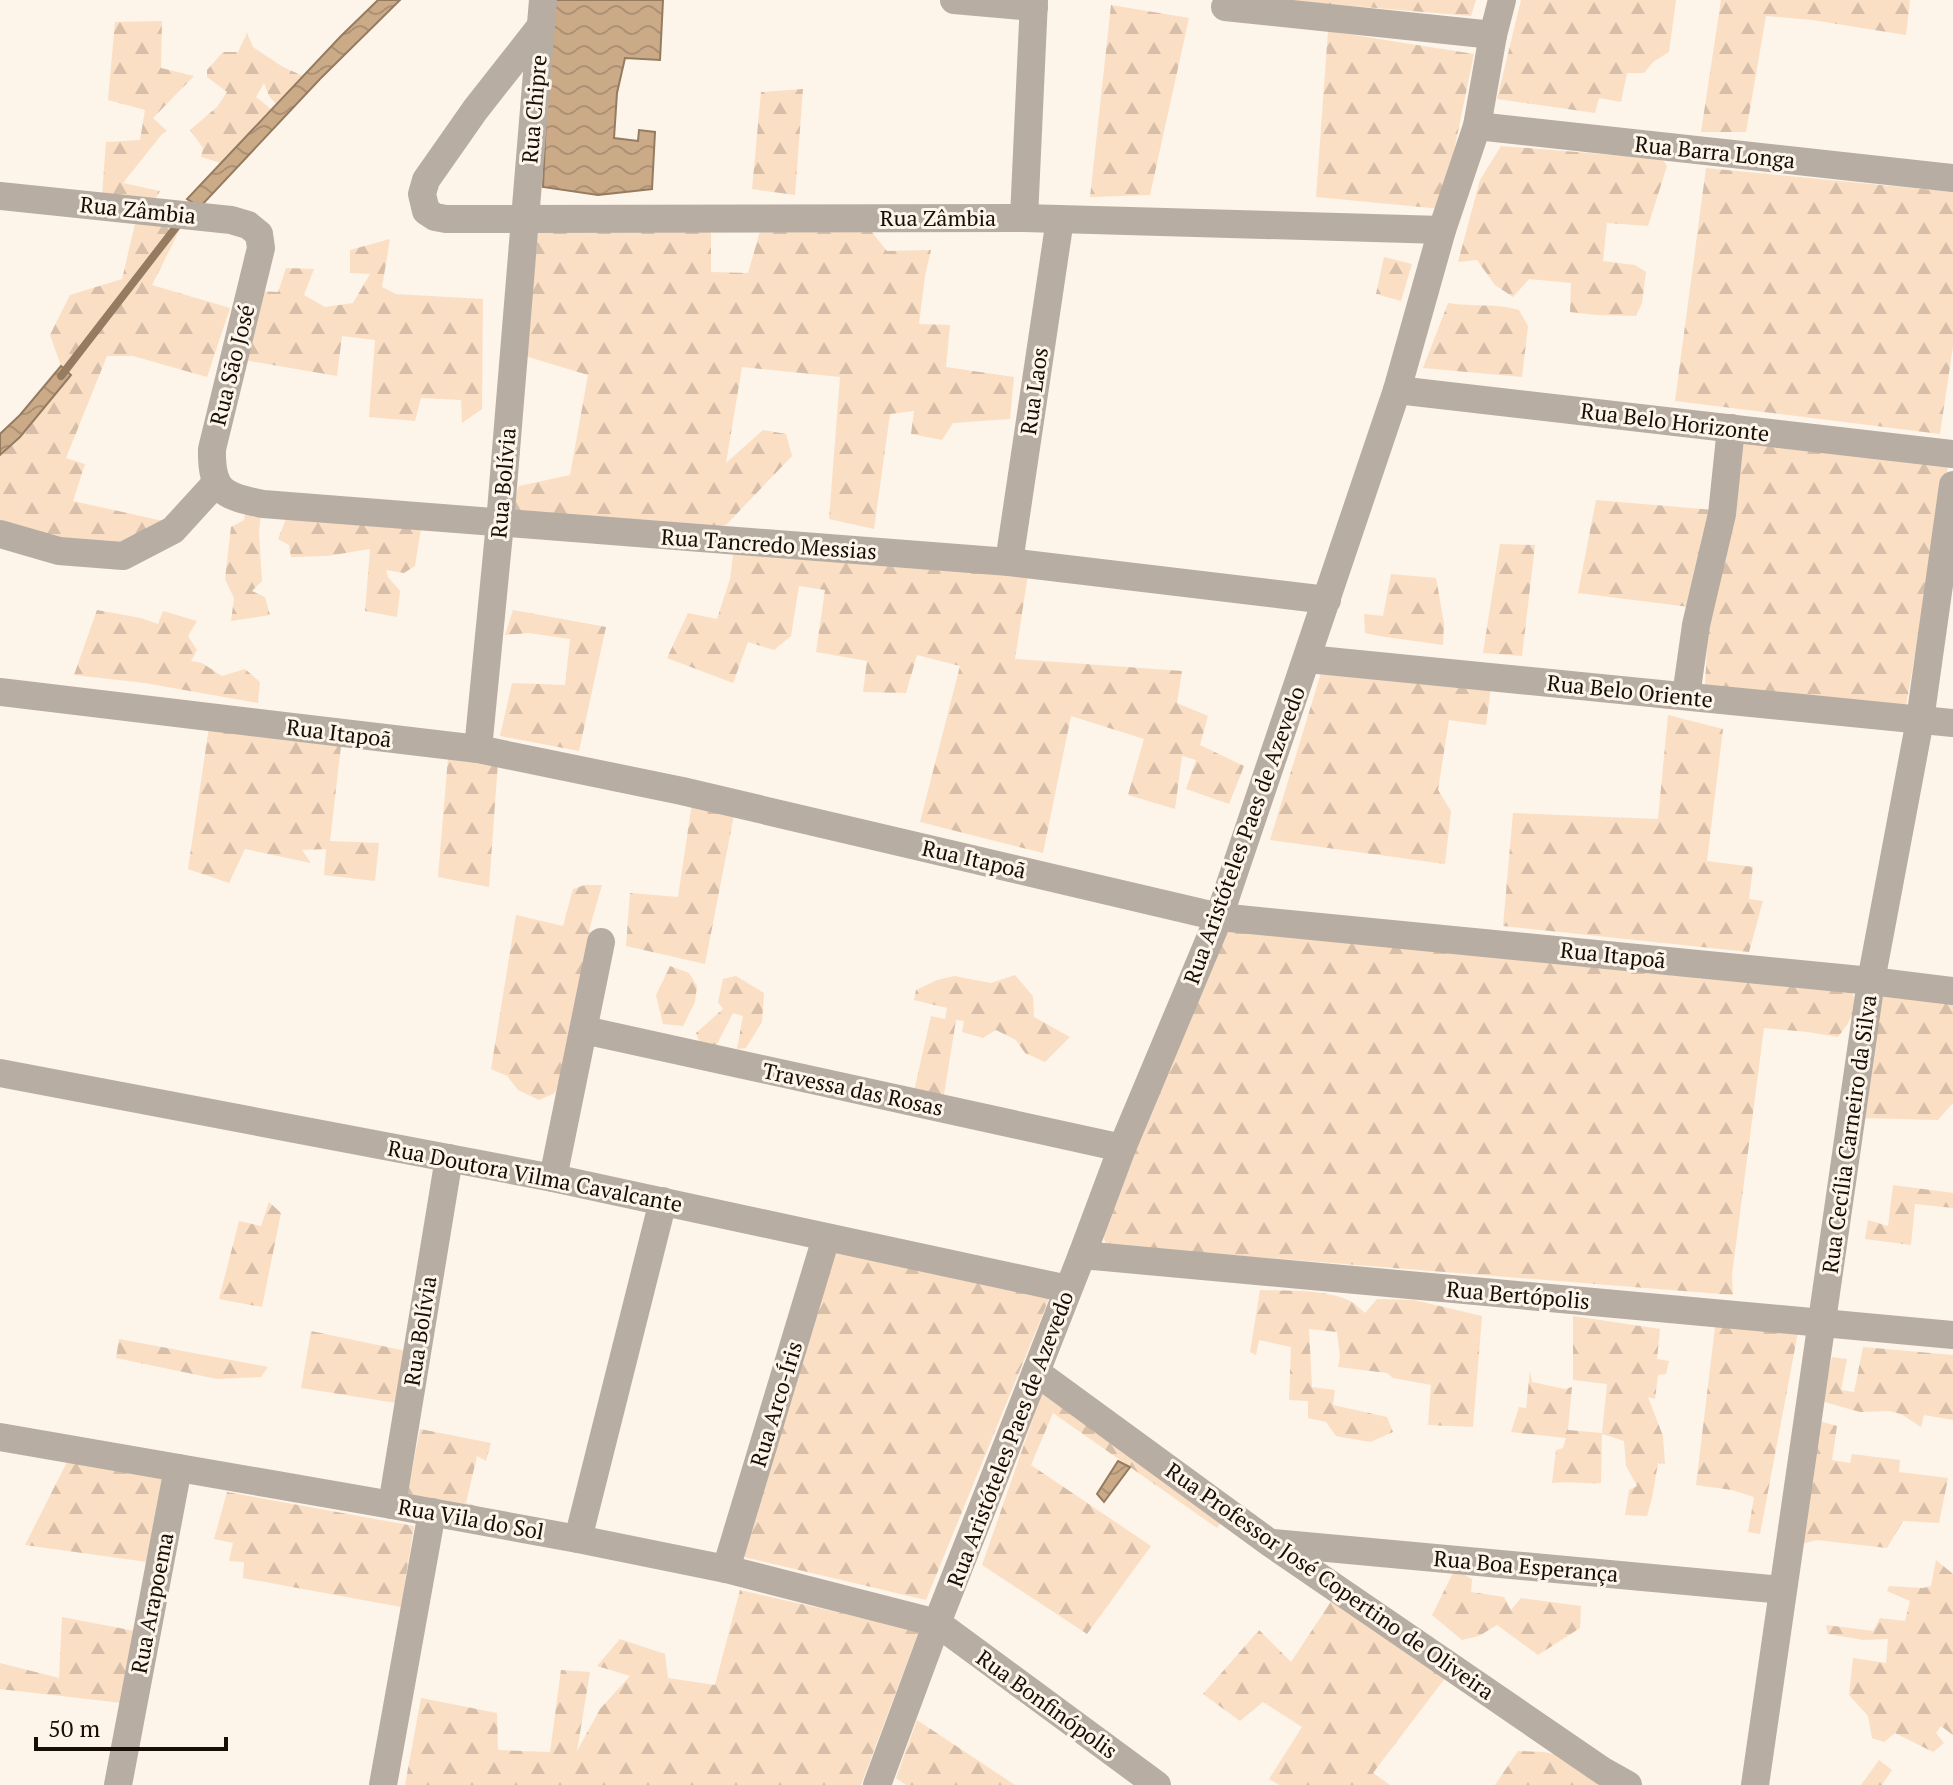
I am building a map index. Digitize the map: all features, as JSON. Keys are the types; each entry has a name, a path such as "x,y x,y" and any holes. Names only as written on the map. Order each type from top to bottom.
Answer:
{"street":[{"path":"954,0 1034,4 1024,218"},
{"name":"Rua Aristóteles Paes de Azevedo","path":"877,1785 1122,1148 1219,917 1397,390 1442,230 1477,126 1502,0"},
{"path":"1225,7 1493,35"},
{"name":"Rua Zâmbia","path":"542,13 426,180 423,204 426,211 435,217 1024,218 1442,230"},
{"name":"Rua Chipre","path":"525,217 542,13"},
{"name":"Rua Barra Longa","path":"1477,126 1953,178"},
{"name":"Rua Zâmbia","path":"0,196 231,220 248,225 259,234 261,248"},
{"name":"Rua Bolívia","path":"478,749 525,217"},
{"name":"Rua Laos","path":"1009,562 1060,219"},
{"name":"Rua São José","path":"216,483 211,467 212,449 261,248"},
{"name":"Rua Belo Horizonte","path":"1397,390 1953,454"},
{"path":"1686,696 1696,625 1722,514 1731,428"},
{"path":"0,534 59,551 123,556 173,530 216,483"},
{"name":"Rua Tancredo Messias","path":"216,483 225,493 263,504 1009,562 1327,600"},
{"name":"Rua Cecília Carneiro da Silva","path":"1755,1785 1871,981 1920,720 1953,485"},
{"name":"Rua Belo Oriente","path":"1308,659 1953,723"},
{"name":"Rua Itapoã","path":"0,692 478,749 682,791 1219,917 1953,991"},
{"path":"553,1178 601,942"},
{"name":"Travessa das Rosas","path":"584,1030 1122,1148"},
{"name":"Rua Doutora Vilma Cavalcante","path":"0,1073 553,1178 1068,1289"},
{"name":"Rua Bolívia","path":"392,1505 449,1158"},
{"path":"578,1539 663,1201"},
{"name":"Rua Arco-Íris","path":"726,1569 826,1238"},
{"name":"Rua Bertópolis","path":"1082,1255 1953,1335"},
{"name":"Rua Professor José Copertino de Oliveira","path":"1036,1372 1270,1543 1603,1771 1628,1785"},
{"name":"Rua Vila do Sol","path":"0,1437 578,1539 726,1569 937,1623"},
{"name":"Rua Arapoema","path":"118,1785 178,1468"},
{"path":"383,1785 432,1512"},
{"name":"Rua Boa Esperança","path":"1270,1543 1782,1590"},
{"name":"Rua Bonfinópolis","path":"937,1623 1157,1785"}],"green space":[{"path":"1281,0 1476,0 1471,16"},
{"path":"1521,0 1676,0 1669,52 1653,62 1644,73 1627,73 1621,102 1599,98 1595,113 1497,99"},
{"path":"1721,0 1910,0 1906,35 1766,16 1746,132 1701,132"},
{"path":"1111,5 1189,18 1150,195 1090,197"},
{"path":"162,21 161,68 194,76 153,118 167,131 123,183 160,191 152,205 102,196 106,142 140,140 145,110 108,100 115,22"},
{"path":"1328,31 1474,54 1442,209 1316,197"},
{"path":"247,33 253,47 303,76 276,104 264,83 256,97 271,109 221,163 201,157 203,148 190,130 217,107 227,92 207,77 207,70 223,52 238,52"},
{"path":"803,89 795,195 752,189 761,92"},
{"path":"1501,146 1638,157 1657,152 1667,166 1648,226 1607,223 1603,261 1635,265 1646,272 1642,303 1636,316 1570,312 1571,283 1529,279 1513,297 1495,285 1477,260 1458,262 1480,180"},
{"path":"1706,168 1953,192 1953,346 1940,434 1675,401"},
{"path":"136,220 182,225 152,285 230,308 207,377 133,356 107,356 66,458 85,464 73,501 163,521 120,550 0,527 0,455 20,437 71,376 61,366 50,335 70,295 122,279"},
{"path":"539,225 711,230 711,272 748,273 761,228 867,226 887,251 931,250 919,324 950,325 946,367 1014,377 1010,419 953,423 942,440 911,434 914,411 890,414 874,529 829,519 840,377 742,367 726,463 763,430 786,434 792,456 726,525 692,531 510,509 519,486 570,475 588,375 525,356"},
{"path":"390,239 382,287 396,294 483,299 482,409 462,423 461,400 421,398 415,421 369,417 375,340 342,336 337,376 244,360 260,291 278,292 286,268 314,269 304,295 325,307 353,303 370,274 350,273 350,250"},
{"path":"1384,257 1412,264 1401,301 1376,294"},
{"path":"1448,303 1519,310 1528,326 1522,377 1423,368"},
{"path":"1741,439 1948,466 1906,706 1705,687 1708,623"},
{"path":"1596,500 1714,510 1689,607 1578,593"},
{"path":"246,507 261,513 262,581 252,591 265,597 270,615 231,621 234,598 225,579 231,527 244,520"},
{"path":"288,514 421,528 415,566 404,573 386,570 400,591 397,617 365,611 370,549 327,556 291,557 289,545 278,539"},
{"path":"1500,544 1535,545 1522,656 1483,653"},
{"path":"733,554 1028,574 1015,659 1182,671 1177,703 1208,716 1200,745 1244,766 1229,804 1186,789 1196,760 1182,756 1175,809 1128,795 1144,739 1071,716 1043,853 920,822 960,666 917,655 906,693 863,692 867,661 816,652 825,590 799,586 791,636 774,650 748,642 733,683 667,658 688,613 717,619 730,579"},
{"path":"1391,574 1436,578 1444,623 1443,645 1365,633 1364,614 1383,616"},
{"path":"97,610 158,624 163,611 197,621 188,636 197,650 191,661 202,663 222,676 245,669 260,682 258,703 145,683 74,675"},
{"path":"513,610 606,627 579,751 500,736 512,683 565,685 570,639 529,633 505,635"},
{"path":"1321,673 1491,687 1486,725 1449,720 1438,790 1451,811 1445,864 1270,840"},
{"path":"1668,715 1723,729 1707,861 1753,867 1749,899 1763,901 1749,952 1503,926 1513,813 1658,819"},
{"path":"209,727 341,746 330,841 379,843 375,881 324,875 326,849 302,850 311,863 245,849 229,883 188,869"},
{"path":"448,758 498,762 489,887 438,877"},
{"path":"692,803 734,815 705,964 626,946 630,893 678,897"},
{"path":"602,885 589,930 595,939 559,1083 555,1093 539,1100 518,1090 507,1076 491,1069 516,915 563,926 573,889"},
{"path":"1227,924 1849,985 1857,1005 1838,1037 1764,1028 1732,1275 1733,1295 1106,1245 1101,1228"},
{"path":"670,966 689,973 697,986 695,1002 683,1026 663,1024 656,995"},
{"path":"1015,975 1033,996 1034,1017 1070,1037 1045,1062 1025,1053 1016,1040 996,1030 983,1038 962,1032 964,1021 956,1020 944,1095 914,1091 931,1016 945,1019 947,1008 914,1000 916,990 954,976 991,983"},
{"path":"736,976 764,993 762,1022 746,1048 737,1049 743,1016 733,1013 716,1046 700,1044 696,1033 723,1009 718,1002 723,979"},
{"path":"1880,990 1953,999 1953,1103 1938,1120 1861,1118"},
{"path":"1893,1185 1953,1193 1953,1208 1915,1204 1911,1245 1865,1239 1868,1220 1888,1226"},
{"path":"269,1202 281,1213 262,1307 219,1299 239,1221 261,1226"},
{"path":"836,1250 1051,1294 926,1600 744,1557"},
{"path":"1260,1290 1330,1294 1350,1301 1365,1313 1377,1299 1414,1300 1482,1316 1473,1427 1428,1425 1431,1385 1393,1378 1387,1373 1338,1367 1337,1332 1309,1329 1312,1387 1335,1390 1333,1405 1387,1417 1393,1432 1370,1442 1336,1436 1326,1422 1308,1418 1308,1401 1289,1400 1291,1347 1259,1340 1256,1355 1250,1352"},
{"path":"1573,1316 1660,1329 1657,1359 1669,1361 1666,1374 1658,1375 1655,1399 1648,1397 1663,1436 1665,1464 1658,1463 1647,1516 1625,1515 1629,1490 1637,1486 1626,1466 1624,1441 1602,1434 1601,1483 1552,1483 1556,1450 1563,1448 1566,1438 1511,1432 1519,1407 1526,1408 1530,1371 1532,1382 1565,1389 1572,1387 1568,1430 1602,1433 1607,1384 1573,1380"},
{"path":"1716,1319 1798,1332 1760,1534 1748,1532 1754,1497 1696,1485"},
{"path":"311,1331 406,1351 396,1403 301,1388"},
{"path":"119,1339 268,1367 261,1377 217,1379 116,1358"},
{"path":"1863,1347 1953,1355 1953,1420 1924,1415 1921,1427 1901,1414 1889,1411 1860,1412 1821,1401 1832,1357 1847,1359 1841,1390 1854,1392"},
{"path":"1044,1387 1224,1519 1217,1528 1053,1413 1031,1465 1151,1546 1087,1634 982,1565"},
{"path":"1819,1421 1837,1426 1832,1460 1850,1463 1852,1454 1900,1460 1899,1472 1948,1478 1939,1523 1903,1521 1887,1548 1817,1540 1801,1544"},
{"path":"420,1429 491,1443 486,1461 477,1456 466,1503 483,1508 406,1501"},
{"path":"67,1462 164,1475 147,1562 25,1545"},
{"path":"227,1492 414,1526 401,1607 243,1578 244,1562 229,1561 233,1543 214,1539"},
{"path":"1936,1560 1953,1574 1953,1735 1941,1726 1936,1733 1944,1743 1933,1752 1895,1733 1884,1742 1872,1738 1868,1716 1849,1695 1853,1658 1886,1663 1888,1639 1863,1640 1828,1634 1826,1625 1873,1631 1880,1618 1905,1621 1910,1601 1887,1591 1889,1586 1931,1586"},
{"path":"1455,1569 1472,1579 1471,1592 1504,1597 1511,1610 1521,1598 1581,1606 1580,1628 1538,1655 1497,1625 1479,1636 1462,1640 1432,1615"},
{"path":"740,1590 919,1631 861,1785 405,1785 421,1698 497,1713 498,1750 550,1752 561,1670 590,1672 577,1751 600,1709 630,1676 597,1666 620,1639 665,1654 668,1678 715,1685"},
{"path":"1334,1597 1449,1673 1373,1773 1390,1785 1279,1785 1269,1779 1302,1727 1263,1702 1240,1721 1203,1694 1259,1630 1291,1662"},
{"path":"62,1617 135,1631 122,1703 0,1689 0,1663 59,1678"},
{"path":"917,1720 1015,1785 906,1785 896,1778"},
{"path":"1518,1751 1544,1752 1570,1758 1610,1785 1495,1785"},
{"path":"1879,1760 1892,1770 1882,1785 1861,1785"}],"water":[{"path":"378,0 400,0 320,79 200,207 187,199 341,36"},
{"path":"551,0 663,0 660,60 625,58 617,93 614,138 638,141 639,130 655,132 652,189 598,195 543,187"},
{"path":"61,366 71,375 20,437 0,455 0,434"},
{"path":"1118,1461 1130,1467 1104,1502 1097,1494"}],"waterway":[{"path":"61,376 180,222"}]}
